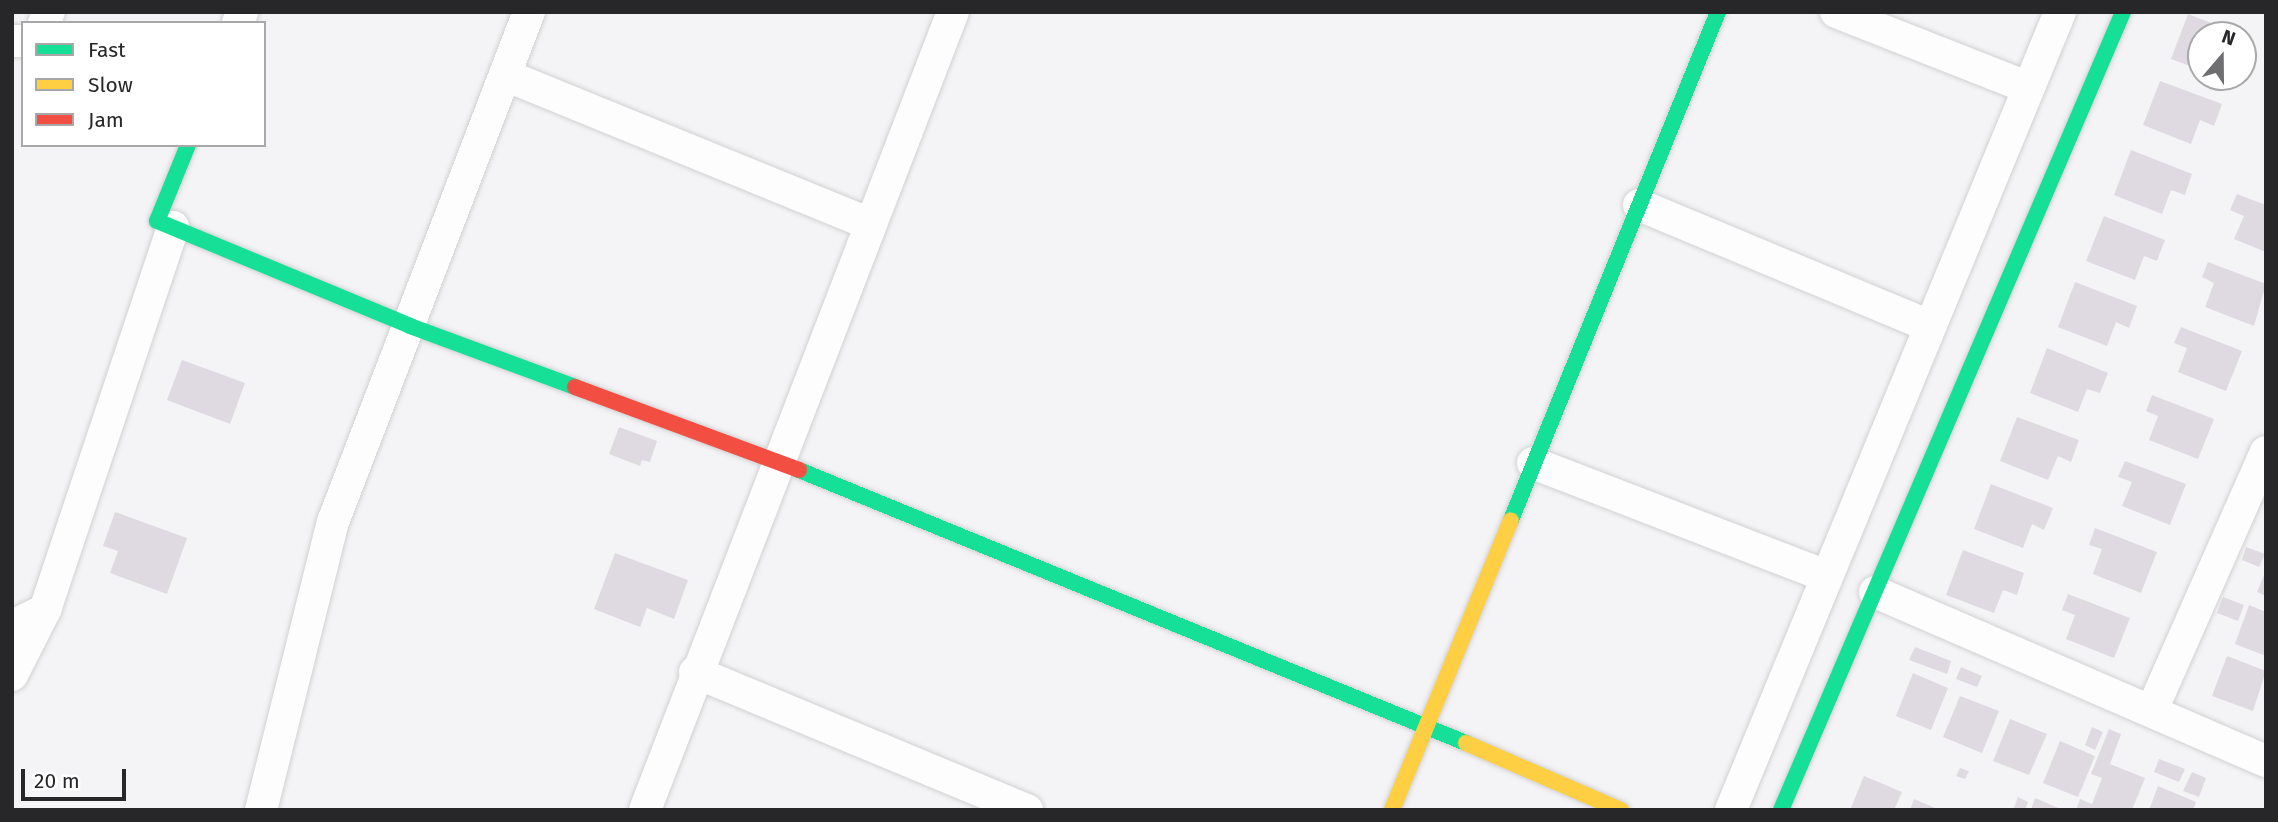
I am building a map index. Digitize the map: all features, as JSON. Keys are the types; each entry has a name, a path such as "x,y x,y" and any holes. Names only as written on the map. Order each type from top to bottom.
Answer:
{"street":[{"path":"261,810 333,523 529,12"},
{"path":"645,810 695,672 953,12"},
{"path":"1392,810 1718,12"},
{"path":"1836,12 2029,88"},
{"path":"1731,810 2060,12"},
{"path":"1781,810 2123,12"},
{"path":"505,75 870,224"},
{"path":"187,147 157,221 410,326 778,461 1425,725 1621,810"},
{"path":"1639,205 1930,326"},
{"path":"12,675 45,610 173,227"},
{"path":"2152,710 2266,452"},
{"path":"1533,463 1826,576"},
{"path":"1875,592 2266,761"},
{"path":"12,626 45,610"},
{"path":"695,672 1027,810"}],"building":[{"path":"2188,14 2206,21 2187,21 2187,65 2171,59"},
{"path":"2160,81 2222,104 2214,126 2200,120 2191,144 2143,125"},
{"path":"2131,150 2192,174 2185,195 2171,190 2162,214 2114,195"},
{"path":"2237,194 2266,205 2266,252 2234,239 2244,216 2230,210"},
{"path":"2104,216 2165,240 2157,261 2144,256 2135,280 2086,261"},
{"path":"2208,262 2266,284 2254,326 2205,307 2214,283 2202,277"},
{"path":"2075,282 2137,306 2129,328 2116,322 2107,346 2058,327"},
{"path":"2181,327 2242,351 2226,391 2178,372 2187,348 2174,343"},
{"path":"2047,348 2108,373 2100,393 2087,389 2078,412 2030,393"},
{"path":"182,360 245,383 230,424 167,400"},
{"path":"2152,395 2214,419 2198,459 2149,440 2158,416 2146,411"},
{"path":"2017,417 2079,440 2071,462 2058,456 2048,480 2000,461"},
{"path":"619,427 657,441 650,462 642,460 640,466 609,454"},
{"path":"2125,461 2186,484 2170,525 2122,506 2132,482 2118,477"},
{"path":"1991,484 2053,508 2044,530 2032,524 2023,548 1974,529"},
{"path":"115,512 187,538 167,594 110,573 118,551 103,546"},
{"path":"2095,528 2157,552 2141,593 2093,574 2102,549 2089,545"},
{"path":"2246,547 2265,554 2259,567 2242,560"},
{"path":"1963,550 2024,573 2017,595 2003,590 1994,613 1946,595"},
{"path":"615,553 688,580 674,619 647,608 640,627 594,609"},
{"path":"2266,570 2266,596 2257,592"},
{"path":"2068,594 2130,618 2114,658 2066,639 2075,615 2062,610"},
{"path":"2223,597 2244,605 2238,621 2217,613"},
{"path":"2249,605 2266,612 2266,656 2235,644"},
{"path":"1915,647 1951,661 1947,674 1909,660"},
{"path":"2227,656 2266,671 2253,711 2212,696"},
{"path":"1961,667 1982,676 1977,687 1956,679"},
{"path":"1913,673 1948,688 1931,730 1896,716"},
{"path":"1960,696 1999,711 1982,753 1943,737"},
{"path":"2010,719 2047,734 2029,775 1993,761"},
{"path":"2092,727 2103,732 2095,750 2085,745"},
{"path":"2109,729 2121,734 2110,764 2145,778 2132,810 2076,810 2080,799 2092,804 2102,778 2091,774"},
{"path":"2060,741 2095,756 2078,797 2043,783"},
{"path":"2159,759 2185,769 2179,782 2154,772"},
{"path":"1960,768 1969,771 1965,779 1956,776"},
{"path":"2192,772 2206,778 2199,797 2183,791"},
{"path":"1864,776 1902,792 1894,810 1850,810"},
{"path":"2158,786 2196,802 2193,810 2149,810"},
{"path":"2018,797 2028,802 2025,810 2013,810"},
{"path":"2035,798 2063,810 2031,810"},
{"path":"1914,799 1940,810 1910,810"}],"traffic: fast":[{"path":"1511,520 1718,12"},
{"path":"1781,810 2123,12"},
{"path":"187,147 157,221 410,326 575,387"},
{"path":"799,470 1466,743"}],"traffic: slow":[{"path":"1392,810 1511,520"},
{"path":"1466,743 1621,810"}],"traffic: jam":[{"path":"575,387 799,470"}]}
